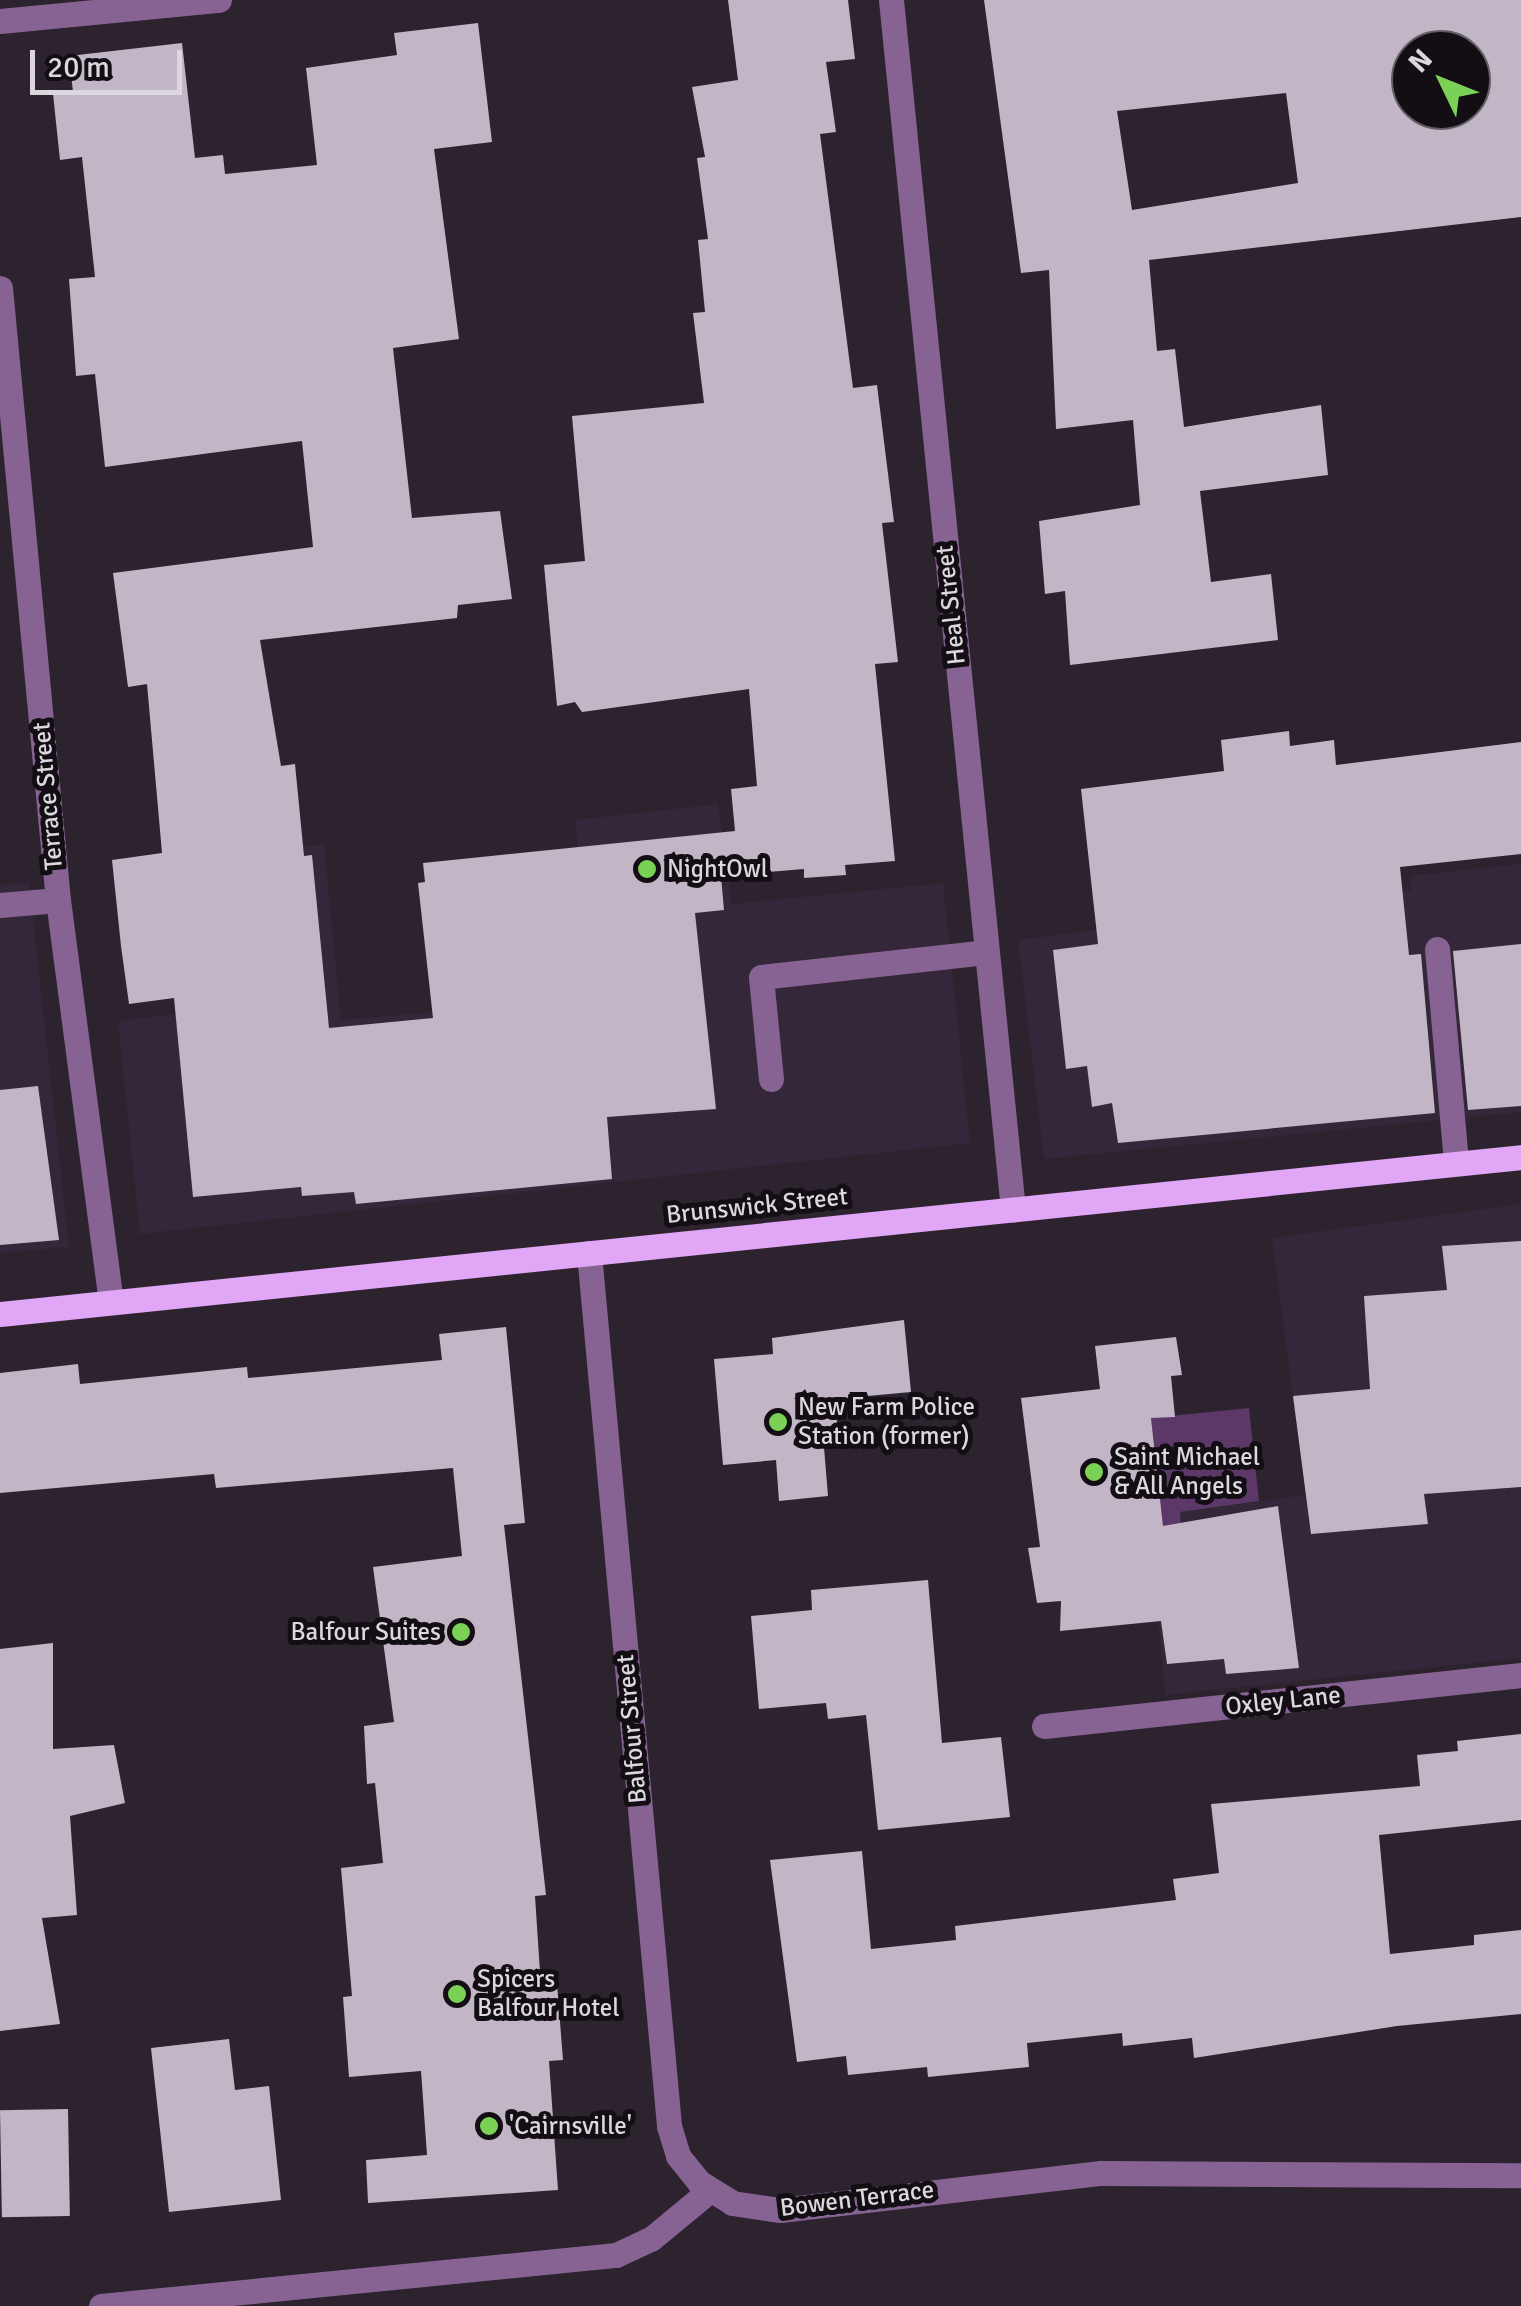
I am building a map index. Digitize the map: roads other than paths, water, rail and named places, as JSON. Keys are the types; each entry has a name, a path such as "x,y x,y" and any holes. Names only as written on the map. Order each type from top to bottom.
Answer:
{"main road":[{"name":"Brunswick Street","path":"0,1314 1521,1156"}],"street":[{"path":"0,21 219,0"},
{"name":"Heal Street","path":"891,0 1013,1210"},
{"name":"Terrace Street","path":"0,288 58,900 112,1302"},
{"path":"0,905 58,900"},
{"path":"1437,949 1456,1164"},
{"path":"771,1079 760,977 986,952"},
{"name":"Balfour Street","path":"589,1253 669,2126 678,2156 710,2190"},
{"name":"Oxley Lane","path":"1044,1726 1521,1676"},
{"name":"Bowen Terrace","path":"710,2190 746,2207 780,2210 1101,2172 1521,2175"},
{"path":"101,2306 616,2255 651,2239 710,2190"}],"place":[{"name":"NightOwl","path":"647,869"},
{"name":"New Farm Police Station (former)","path":"778,1422"},
{"name":"Saint Michael & All Angels","path":"1094,1472"},
{"name":"Balfour Suites","path":"461,1632"},
{"name":"Spicers Balfour Hotel","path":"457,1994"},
{"name":"'Cairnsville'","path":"489,2126"}]}
